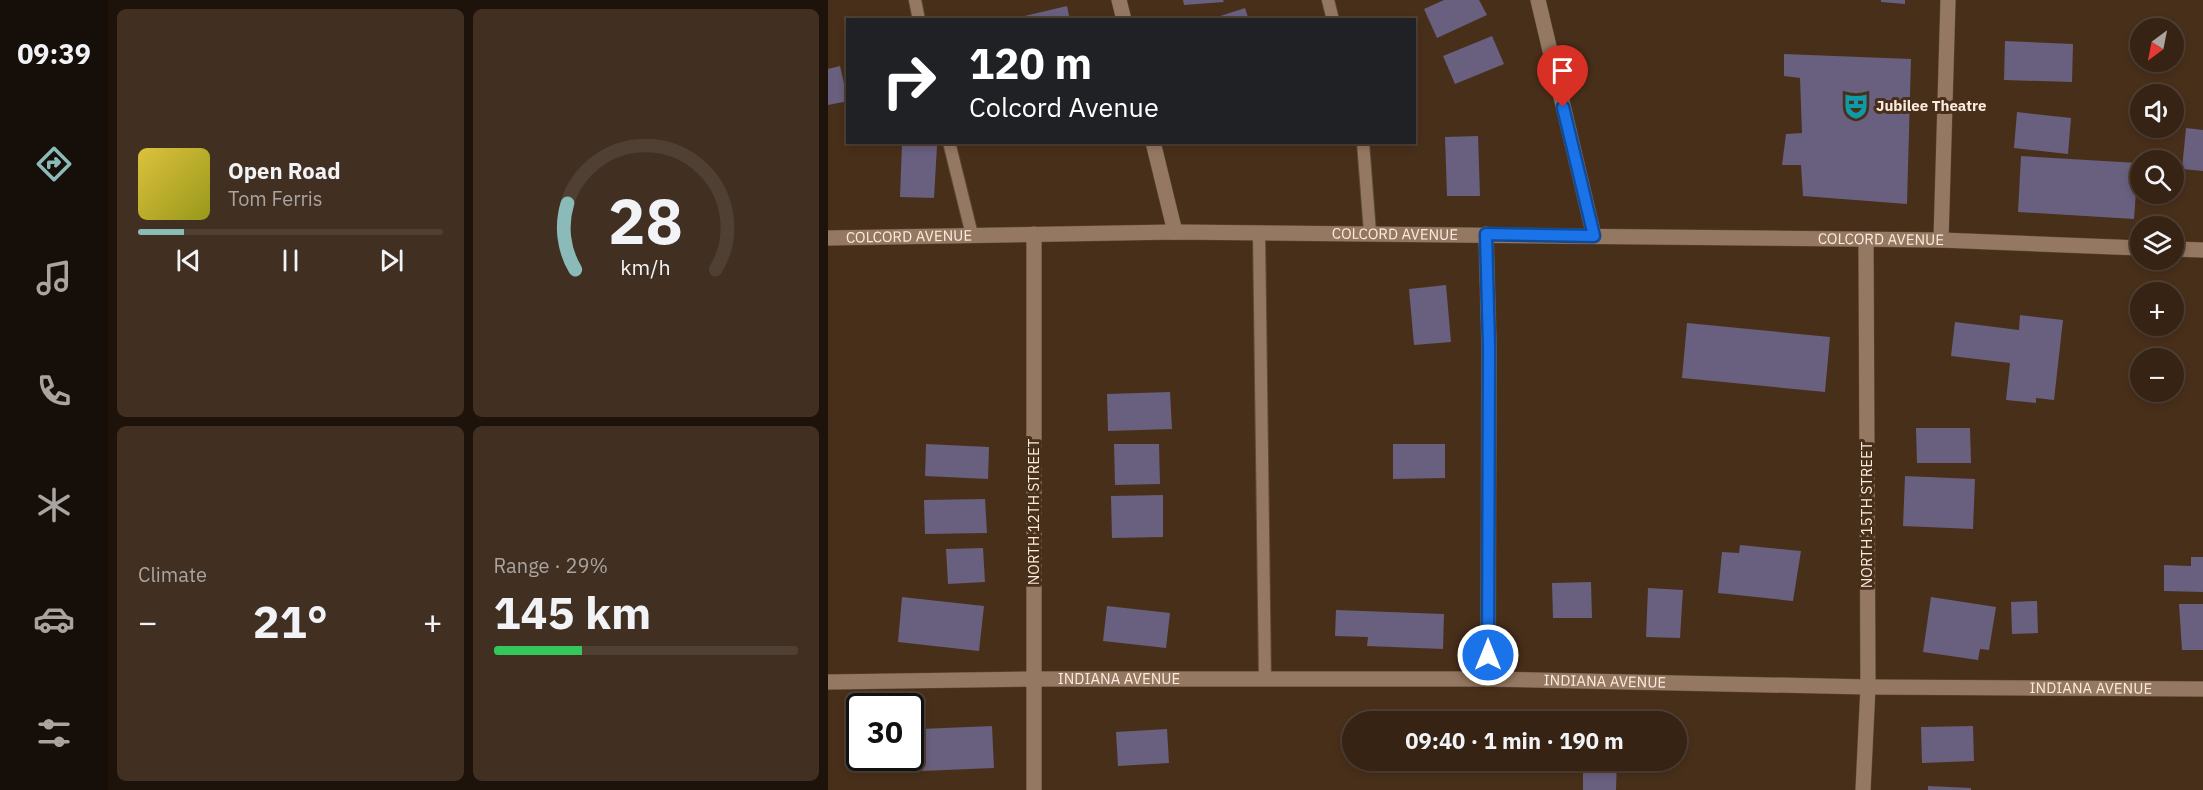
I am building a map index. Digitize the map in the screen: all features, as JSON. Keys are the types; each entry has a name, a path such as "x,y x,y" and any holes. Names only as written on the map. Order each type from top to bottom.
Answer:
{"street":[{"path":"1119,0 1124,18"},
{"path":"1538,0 1594,236"},
{"path":"1941,240 1948,0"},
{"path":"1153,144 1174,232"},
{"name":"COLCORD AVENUE","path":"828,238 1259,232 1941,240 2130,248"},
{"name":"NORTH 12TH STREET","path":"1034,234 1034,790"},
{"path":"1486,234 1489,346 1488,679"},
{"name":"NORTH 15TH STREET","path":"1863,790 1868,687 1866,240"},
{"path":"2184,249 2203,250"},
{"name":"INDIANA AVENUE","path":"828,682 1034,679 1488,679 1868,687 2203,689"}],"lane":[{"path":"915,0 919,18"},
{"path":"1328,0 1332,18"},
{"path":"949,144 972,235"},
{"path":"1363,144 1370,233"},
{"path":"1259,232 1265,679"}],"building":[{"path":"1183,0 1223,0 1224,2 1184,5"},
{"path":"1444,0 1479,0 1487,15 1437,38 1424,9"},
{"path":"1881,0 1905,0 1905,4 1881,2"},
{"path":"1067,6 1070,18 1016,18"},
{"path":"1245,8 1248,18 1214,18"},
{"path":"1492,36 1504,64 1455,84 1443,56"},
{"path":"2005,41 2073,44 2072,82 2004,80"},
{"name":"Jubilee Theatre","path":"1784,54 1911,59 1907,204 1803,196 1801,165 1782,165 1786,134 1802,133 1800,78 1784,76"},
{"path":"840,66 846,101 828,105 828,69"},
{"path":"2017,112 2071,118 2068,154 2014,148"},
{"path":"2186,128 2203,130 2203,171 2184,169"},
{"path":"1478,136 1480,196 1447,196 1445,137"},
{"path":"902,144 937,146 934,198 900,197"},
{"path":"2021,156 2130,163 2130,204 2135,204 2134,216 2130,216 2130,219 2018,212"},
{"path":"1446,285 1451,342 1414,345 1409,289"},
{"path":"2020,315 2063,320 2054,400 2036,398 2036,403 2006,400 2010,363 1951,356 1955,322 2019,330"},
{"path":"1687,323 1830,337 1825,392 1682,378"},
{"path":"1170,392 1172,429 1108,431 1107,394"},
{"path":"1916,428 1970,428 1971,463 1917,463"},
{"path":"926,444 989,447 988,479 925,476"},
{"path":"1114,444 1159,444 1160,484 1115,485"},
{"path":"1393,444 1445,444 1445,478 1393,479"},
{"path":"1905,476 1975,479 1973,529 1903,526"},
{"path":"1163,495 1163,537 1112,538 1111,496"},
{"path":"985,499 987,533 925,534 924,500"},
{"path":"1740,545 1801,551 1793,601 1718,593 1722,552 1739,553"},
{"path":"983,548 985,582 948,584 946,549"},
{"path":"2191,557 2203,557 2203,592 2164,591 2164,565 2191,566"},
{"path":"1591,582 1592,618 1553,618 1552,583"},
{"path":"1648,588 1683,590 1680,638 1646,637"},
{"path":"902,597 984,606 979,651 898,642"},
{"path":"1931,597 1996,607 1989,650 1980,649 1978,660 1923,652"},
{"path":"2037,601 2038,633 2012,634 2011,602"},
{"path":"2179,604 2203,604 2203,650 2182,650"},
{"path":"1107,606 1170,613 1166,648 1103,641"},
{"path":"1336,610 1444,614 1443,649 1367,646 1368,637 1335,636"},
{"path":"992,726 994,768 924,771 924,729"},
{"path":"1973,726 1974,761 1922,763 1921,727"},
{"path":"1167,729 1169,763 1118,766 1116,732"},
{"path":"1583,771 1617,771 1616,790 1583,790"},
{"path":"1928,786 1971,788 1971,790 1928,790"}],"place":[{"name":"Jubilee Theatre","path":"1856,106"}],"route":[{"path":"1488,655 1489,346 1486,234 1594,236 1563,107"}]}
